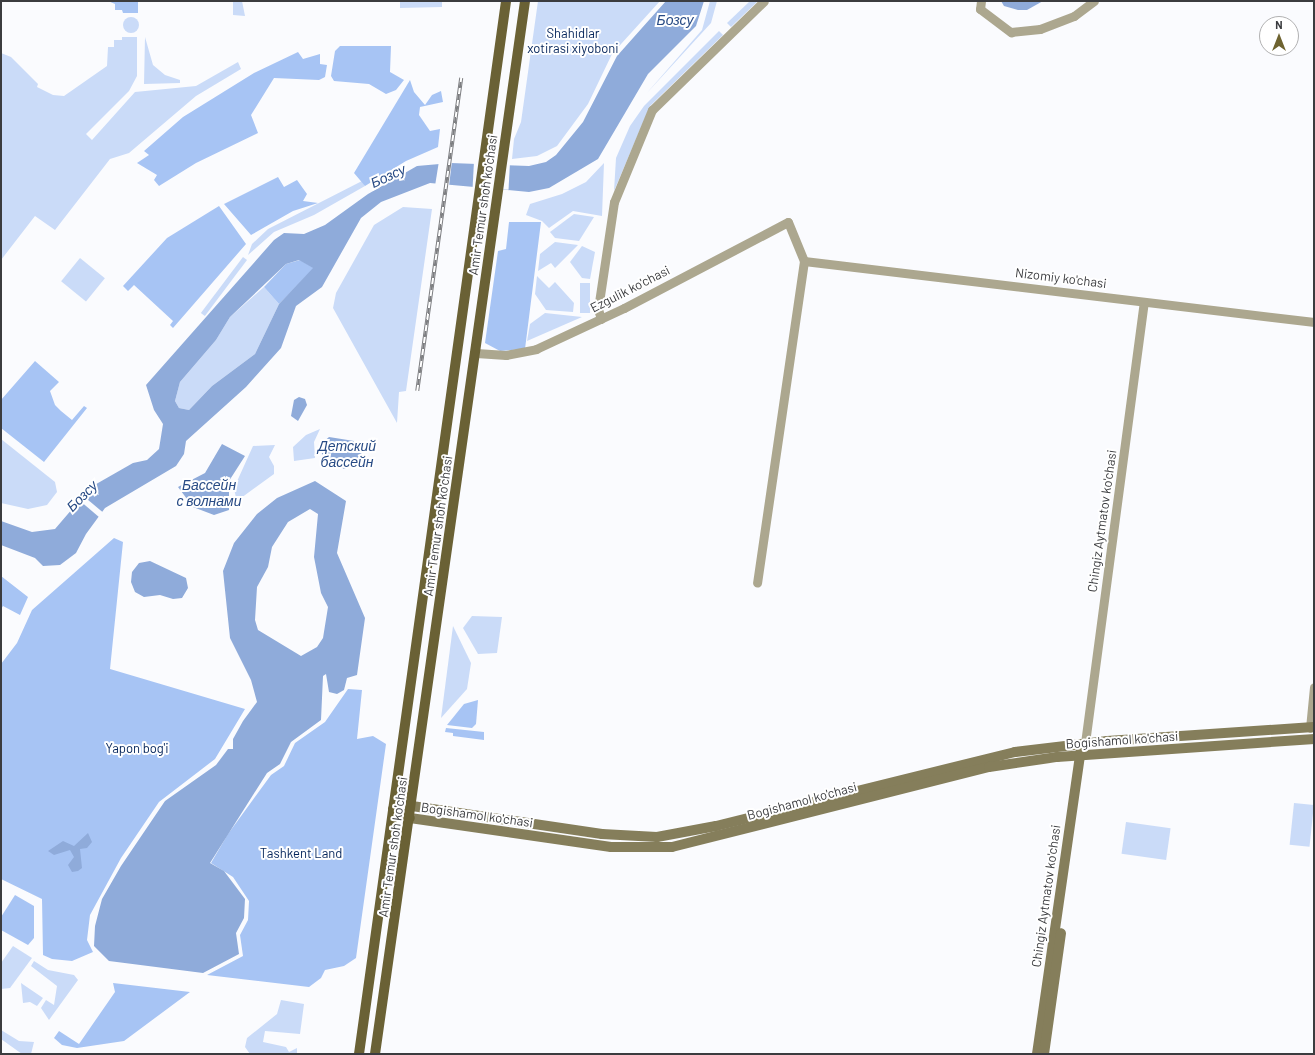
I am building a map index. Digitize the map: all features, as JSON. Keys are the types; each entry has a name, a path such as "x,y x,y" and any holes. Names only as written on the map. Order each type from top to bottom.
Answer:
{"main road":[{"name":"Amir Temur shoh ko'chasi","path":"359,1054 506,1"},
{"name":"Amir Temur shoh ko'chasi","path":"375,1054 412,806 525,1"},
{"path":"434,513 453,516"},
{"name":"Bogishamol ko'chasi","path":"393,809 410,818 611,847 660,848 719,837 985,758 1085,743 1312,728"},
{"name":"Bogishamol ko'chasi","path":"393,809 412,806 602,834 656,837 716,826 989,766 1082,755 1314,738"},
{"name":"Chingiz Aytmatov ko'chasi","path":"1037,1054 1085,743"},
{"name":"Chingiz Aytmatov ko'chasi","path":"1044,1054 1082,755"}],"street":[{"path":"601,319 598,309 614,202 652,110 764,1"},
{"path":"980,5 1011,32 1040,29 1074,16 1094,1"},
{"name":"Ezgulik ko'chasi","path":"476,353 506,355 529,352 601,319 788,222 804,261"},
{"path":"757,583 804,261"},
{"name":"Nizomiy ko'chasi","path":"804,261 1314,322"},
{"name":"Chingiz Aytmatov ko'chasi","path":"1085,743 1144,302"},
{"path":"1312,728 1314,687"}],"green space":[{"path":"108,1 138,1 138,13 123,13 122,10 115,10 115,4"},
{"path":"233,1 242,1 245,16 233,15"},
{"path":"400,1 442,1 442,7 400,8"},
{"name":"Shahidlar xotirasi xiyoboni","path":"538,1 660,1 612,54 588,104 557,146 537,156 512,159 514,139 521,122"},
{"path":"710,1 717,1 711,23 646,94 702,30"},
{"path":"750,1 758,1 731,27 727,23"},
{"path":"131,17 138,22 139,25 134,32 131,33 124,28 123,25 128,18"},
{"path":"719,31 723,35 650,106 614,191 616,158 630,126 644,106"},
{"path":"122,37 137,37 137,76 129,91 86,134 92,140 135,92 196,86 238,62 241,69 196,96 129,153 110,159 55,230 35,216 1,260 1,53 11,57 38,84 37,87 53,95 64,96 107,66 108,47 114,47 114,40 122,40"},
{"path":"145,37 153,65 165,75 180,80 180,83 144,84"},
{"path":"340,46 391,46 390,72 404,80 396,90 386,94 369,84 334,81 331,76 335,51"},
{"path":"298,52 303,59 320,54 320,64 327,65 325,77 319,80 274,78 251,115 258,133 196,163 159,186 154,180 157,175 137,163 149,155 144,151 183,117 254,73"},
{"path":"410,80 414,92 425,105 432,95 441,91 443,102 420,107 419,115 430,131 440,129 438,147 406,161 365,186 354,173"},
{"path":"604,163 602,216 573,211 549,228 542,221 526,215 530,204 562,194 586,182"},
{"path":"278,177 284,187 297,180 307,194 303,201 318,203 293,211 251,235 224,204"},
{"path":"362,181 365,186 314,215 274,232 248,255 252,244 268,229"},
{"path":"219,206 246,244 173,328 170,325 173,321 134,285 128,291 123,286 167,238"},
{"path":"403,207 432,209 406,391 399,392 397,423 333,308 336,293 374,225"},
{"path":"574,214 594,217 579,241 555,238 550,232"},
{"path":"509,222 541,222 525,349 500,351 485,343 498,251 506,249"},
{"path":"555,242 578,245 555,268 551,263 538,271 540,254"},
{"path":"582,246 595,252 590,279 582,278 570,262"},
{"path":"243,257 247,260 205,316 201,313"},
{"path":"80,258 105,278 86,301 61,281"},
{"path":"300,260 314,268 279,304 264,287 286,264"},
{"path":"537,276 549,288 555,282 574,303 573,312 546,310 535,294"},
{"path":"580,283 590,283 590,313 580,313"},
{"path":"264,287 279,304 255,354 212,386 189,410 179,408 175,401 180,382 216,340 230,317"},
{"path":"545,313 582,317 527,341 530,324"},
{"path":"35,361 59,382 50,391 55,405 61,411 72,420 84,406 87,408 44,462 1,428 1,400"},
{"path":"320,429 314,442 315,458 294,461 293,447 306,435"},
{"path":"1,439 55,482 57,492 47,505 28,509 1,503"},
{"path":"275,445 269,457 274,466 274,474 241,498 236,498 234,488 253,446"},
{"name":"Yapon bog'i","path":"114,538 123,542 110,669 245,709 215,759 159,802 121,858 90,915 87,940 93,952 72,961 52,959 43,955 42,899 1,879 1,664 17,643 32,610"},
{"path":"1,576 28,597 20,615 3,606 1,609"},
{"path":"472,616 502,617 497,653 478,654 463,628"},
{"path":"453,626 471,663 467,689 441,718"},
{"name":"Tashkent Land","path":"348,689 362,690 357,739 373,736 386,744 356,958 344,966 325,970 321,978 309,987 207,975 243,956 240,935 248,920 249,901 233,877 211,863 228,834 271,775 284,766 295,743 325,722"},
{"path":"478,700 476,724 472,728 447,725 464,704"},
{"path":"446,728 484,732 484,740 453,736 453,733 445,732"},
{"path":"1294,803 1314,805 1310,847 1290,845"},
{"path":"1126,822 1171,828 1166,860 1122,854"},
{"path":"15,895 34,906 34,938 28,945 1,930 1,917"},
{"path":"13,946 32,958 10,988 1,989 1,963"},
{"path":"34,961 48,970 74,975 78,980 49,1020 41,1008 46,1000 54,1005 57,986 31,966"},
{"path":"21,983 43,998 37,1006 30,1002 23,1003"},
{"path":"113,983 190,992 124,1041 77,1048 62,1045 54,1038 59,1031 79,1044 115,992"},
{"path":"281,1000 304,1004 300,1034 265,1031 263,1042 286,1047 289,1052 297,1048 297,1054 250,1054 245,1047 247,1038 277,1014"},
{"path":"1,1030 19,1041 34,1042 31,1054 22,1054 1,1039"}],"water":[{"name":"Бозсу","path":"666,1 704,1 696,26 648,74 598,159 549,188 529,192 430,183 381,202 361,218 322,287 296,306 281,348 246,387 186,441 184,454 176,466 105,508 86,534 76,553 60,565 43,566 35,558 1,545 1,521 32,532 55,529 91,487 133,463 147,460 159,449 163,424 154,410 146,385 274,240 284,233 304,234 325,225 368,194 417,166 451,163 529,166 546,162 556,155 583,122 617,56","holes":["299,260 313,268 279,304 255,354 212,386 189,410 179,408 175,401 180,382 216,340 230,317 286,264"]},
{"path":"1001,1 1043,1 1027,10 1018,10 1004,6"},
{"path":"299,397 305,399 307,405 298,421 291,416 294,400"},
{"name":"Детский бассейн","path":"329,437 354,441 362,454 358,464 344,469 322,454 321,444"},
{"name":"Бассейн с волнами","path":"222,444 245,456 229,481 229,510 214,515 193,507 178,487 205,473"},
{"path":"315,481 346,501 337,553 365,618 357,675 347,678 344,690 337,694 329,692 326,674 323,676 321,720 291,742 280,764 267,773 210,863 224,871 245,899 244,918 236,933 239,954 203,973 109,961 94,946 95,926 102,899 121,866 165,801 216,765 228,749 233,749 233,739 243,721 257,702 251,680 230,638 223,571 234,543 257,514 277,498","holes":["310,509 318,514 314,557 321,593 328,607 323,638 317,647 301,656 258,630 255,620 257,587 268,567 272,547 288,522"]},
{"path":"150,561 186,578 188,588 182,598 173,599 160,595 144,597 135,592 131,582 132,572 139,563"},
{"path":"88,833 92,842 87,848 80,849 82,868 78,871 72,872 68,865 74,857 70,850 54,855 48,851 63,841 74,846"}],"pier":[{"path":"439,161 452,161 449,186 435,186"},
{"path":"474,161 510,163 509,190 473,188"},
{"path":"81,494 104,513 100,518 77,499"}],"railway":[{"path":"417,391 461,78"}]}
